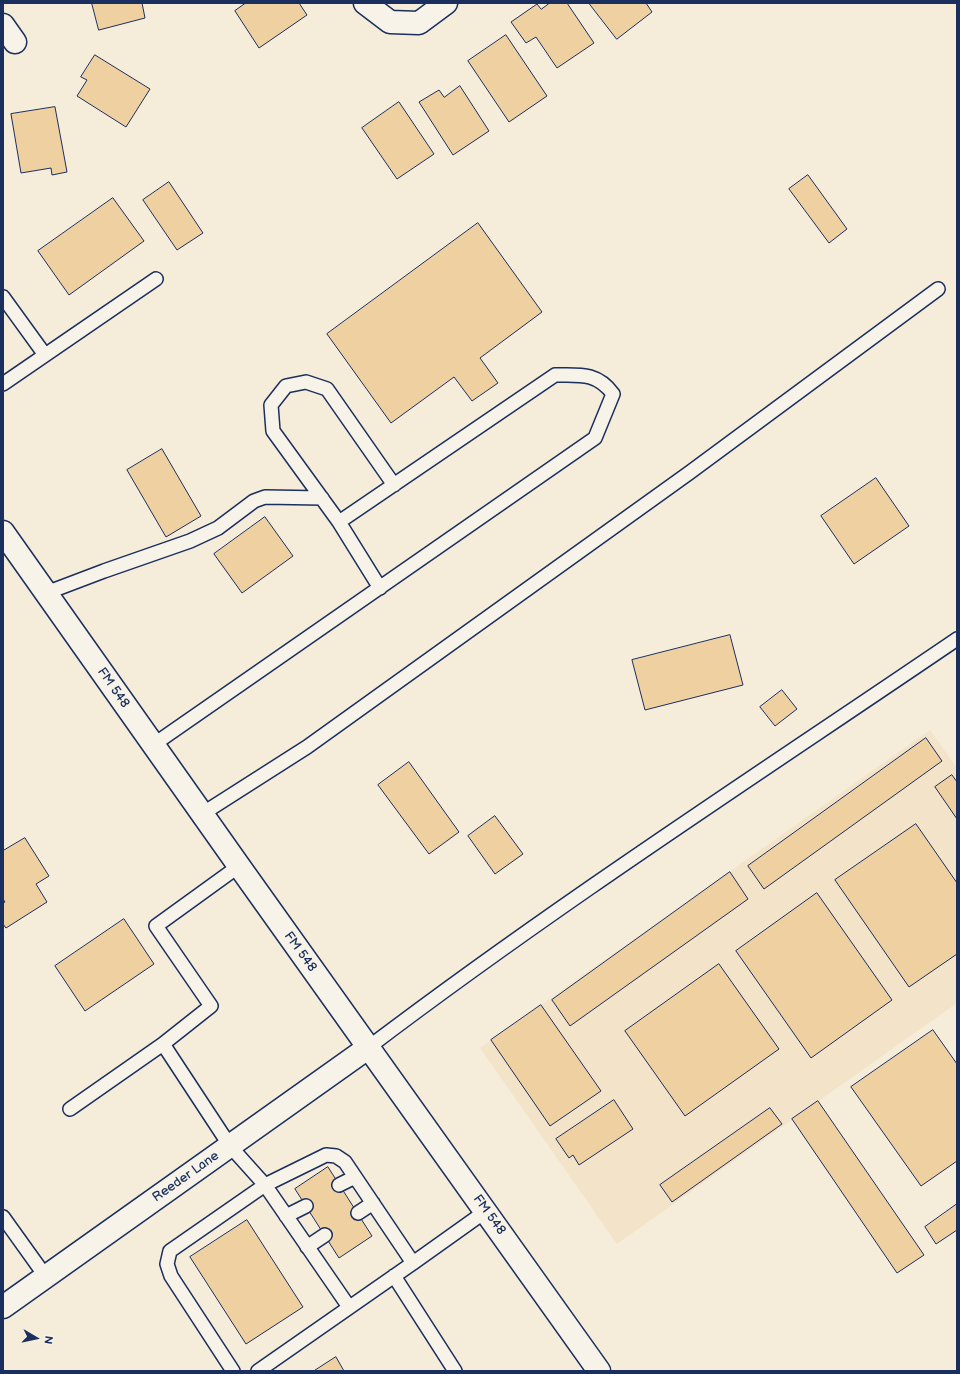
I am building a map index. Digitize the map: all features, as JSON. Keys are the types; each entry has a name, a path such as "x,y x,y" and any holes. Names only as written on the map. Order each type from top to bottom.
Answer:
{"main road":[{"path":"365,3 390,22 419,22 446,3"},
{"name":"FM 548","path":"3,532 599,1371"},
{"name":"Reeder Lane","path":"3,1307 369,1047"}],"lane":[{"path":"3,384 156,279"},
{"path":"202,814 307,747 690,473 938,289"},
{"path":"3,297 45,355"},
{"path":"153,745 595,438 613,394 606,384 586,375 555,375 339,522"},
{"path":"380,588 339,522 273,431 271,405 286,386 306,382 327,389 394,485"},
{"path":"46,593 190,541 218,528 254,500 265,497 322,498"},
{"path":"369,1047 440,993 562,908 957,639"},
{"path":"70,1109 163,1044 211,1006 156,926 239,866"},
{"path":"163,1044 230,1146 265,1185 349,1307"},
{"path":"233,1371 171,1276 167,1264 170,1252 265,1185 326,1155 336,1156 345,1162 414,1263"},
{"path":"339,1185 355,1177"},
{"path":"358,1213 373,1203"},
{"path":"286,1216 306,1206"},
{"path":"258,1371 414,1263 486,1211"},
{"path":"3,1218 46,1277"},
{"path":"307,1247 325,1235"},
{"path":"394,1276 455,1371"}],"shaded area":[{"path":"930,730 957,768 957,1003 617,1244 480,1048"}],"building":[{"path":"92,3 142,3 145,18 99,30"},
{"path":"246,3 299,3 307,15 259,48 235,11"},
{"path":"550,3 567,3 594,43 557,68 536,37 526,43 511,22 537,4 541,9"},
{"path":"589,3 646,3 652,12 617,39"},
{"path":"506,35 547,96 509,122 468,61"},
{"path":"95,55 150,89 126,127 77,96 87,80 81,77"},
{"path":"460,86 489,131 453,155 419,102 439,90 444,97"},
{"path":"399,102 434,154 397,179 362,128"},
{"path":"55,107 67,172 52,175 51,168 21,173 11,114"},
{"path":"808,175 847,229 829,243 789,189"},
{"path":"169,182 203,233 177,250 143,200"},
{"path":"113,198 144,241 69,295 38,251"},
{"path":"478,223 542,312 480,358 498,383 472,401 454,377 391,423 327,334"},
{"path":"162,449 201,516 166,537 127,470"},
{"path":"876,478 909,526 854,564 821,516"},
{"path":"265,517 293,556 242,593 214,554"},
{"path":"730,635 743,685 645,710 632,660"},
{"path":"782,690 797,709 775,726 760,707"},
{"path":"926,738 942,761 764,889 748,866"},
{"path":"409,762 459,832 429,854 378,785"},
{"path":"952,775 957,782 957,819 935,787"},
{"path":"495,816 523,854 495,874 468,836"},
{"path":"916,824 957,883 957,954 909,987 835,880"},
{"path":"25,838 49,876 36,884 47,902 6,928 3,924 3,903 5,902 3,899 3,851"},
{"path":"730,872 748,899 570,1026 552,1000"},
{"path":"817,893 892,1000 811,1058 736,951"},
{"path":"124,919 154,964 85,1011 55,966"},
{"path":"719,964 779,1049 685,1116 625,1031"},
{"path":"541,1005 601,1091 550,1126 491,1040"},
{"path":"933,1030 957,1064 957,1161 921,1186 851,1087"},
{"path":"614,1100 633,1129 579,1165 573,1155 569,1158 556,1139"},
{"path":"818,1101 924,1255 897,1273 792,1119"},
{"path":"770,1108 782,1124 672,1202 660,1185"},
{"path":"328,1167 372,1236 339,1258 295,1189"},
{"path":"957,1204 957,1230 936,1244 925,1227"},
{"path":"247,1220 303,1307 246,1344 190,1257"},
{"path":"336,1357 344,1371 314,1371"}]}
